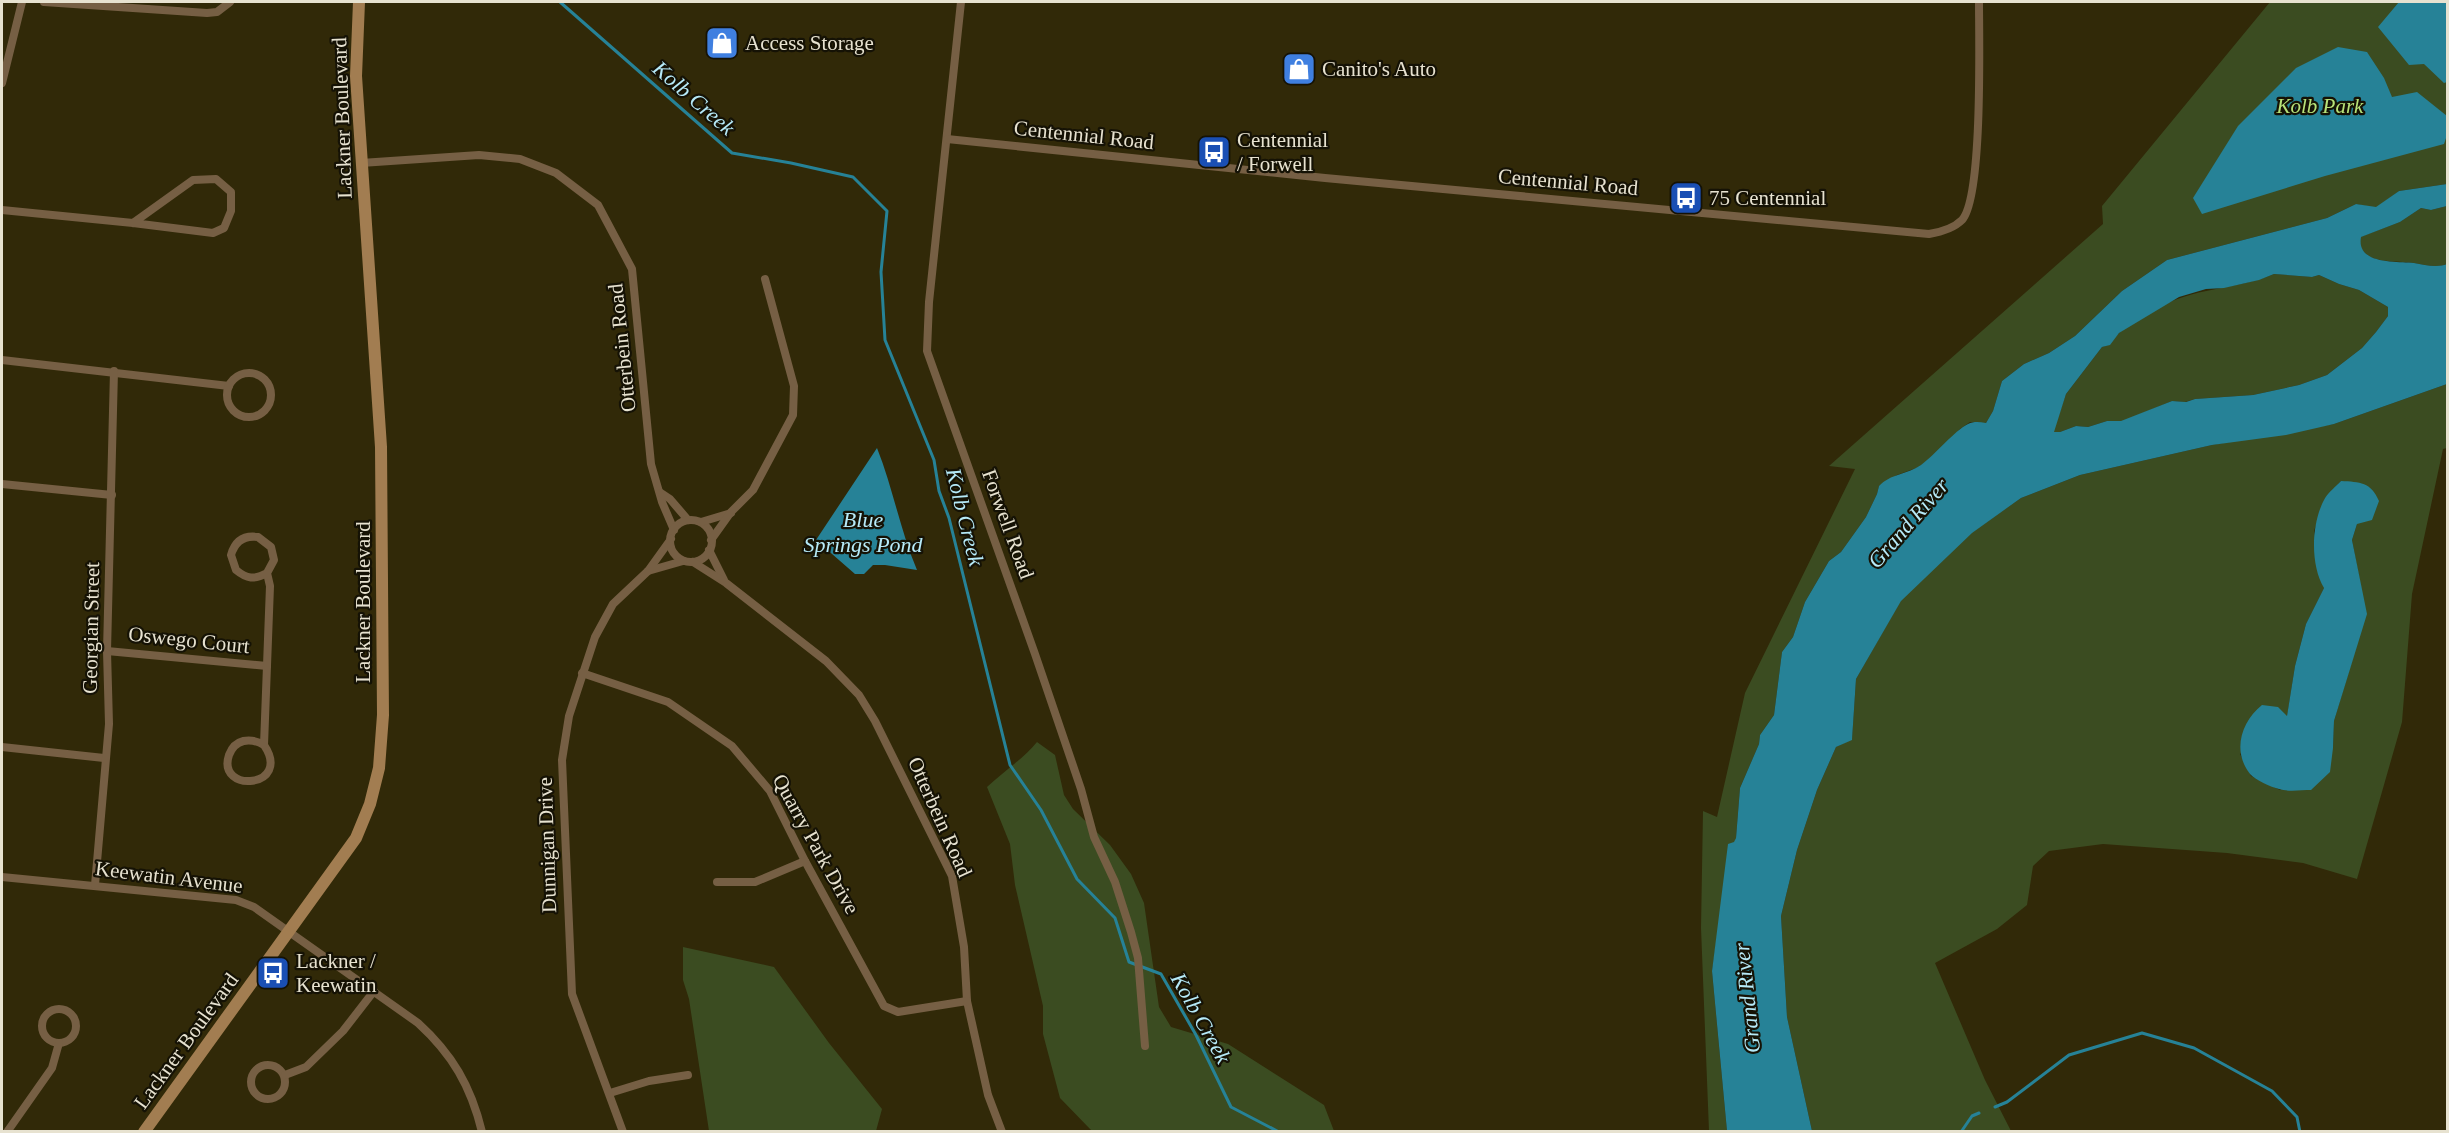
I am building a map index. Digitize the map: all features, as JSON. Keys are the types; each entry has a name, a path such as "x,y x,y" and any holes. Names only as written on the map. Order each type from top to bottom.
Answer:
{"main road":[{"name":"Lackner Boulevard","path":"144,1131 356,838 370,804 379,768 383,716 381,447 356,76 358,2"}],"street":[{"path":"2,83 22,2"},
{"path":"44,2 207,13 217,12 230,2"},
{"name":"Forwell Road","path":"961,2 929,302 927,351 1043,676 1081,789 1094,837 1115,882 1138,958 1145,1046"},
{"name":"Centennial Road","path":"947,139 1325,178 1929,234 1942,232 1953,226 1962,219 1970,204 1980,107 1980,2"},
{"name":"Otterbein Road","path":"361,163 479,155 520,159 556,173 598,205 632,269 651,464 672,534 674,552 683,561 693,562 726,583 826,661 859,695 875,721 952,876 964,947 967,1001 988,1095 1002,1131"},
{"path":"2,210 213,233 224,228 231,211 231,192 216,179 193,180 133,223"},
{"path":"693,562 703,558 709,550 711,540 731,512 753,490 793,415 794,386 765,279"},
{"path":"2,360 114,371 229,386"},
{"name":"Georgian Street","path":"95,885 104,758 109,724 107,651 114,371"},
{"path":"245,373 260,375 270,388 272,396 268,408 255,417 238,415 227,401 229,386 233,379 245,373"},
{"path":"2,484 112,495"},
{"name":"Otterbein Road","path":"661,493 670,499 688,520"},
{"path":"672,534 680,523 688,520 701,522 731,512"},
{"path":"701,522 708,530 711,540"},
{"name":"Dunnigan Drive","path":"623,1131 572,994 562,760 569,716 596,637 613,604 648,571 672,534"},
{"name":"Oswego Court","path":"264,745 250,740 243,741 232,748 228,766 236,778 250,782 264,777 270,768 269,753 264,745 270,586 267,573 274,560 271,547 266,541 251,536 237,543 231,555 236,570 250,579 267,573"},
{"name":"Otterbein Road","path":"709,550 726,583"},
{"name":"Dunnigan Drive","path":"648,571 683,561"},
{"name":"Oswego Court","path":"107,651 267,666"},
{"name":"Quarry Park Drive","path":"582,673 668,702 732,746 770,791 805,861 884,1006 898,1012 967,1001"},
{"path":"2,747 104,758"},
{"path":"717,882 755,882 805,861"},
{"name":"Keewatin Avenue","path":"2,877 236,900 254,907 418,1023 439,1042 466,1084 482,1131"},
{"path":"285,1075 306,1067 336,1039 374,991"},
{"path":"7,1131 52,1068 59,1043 72,1037 76,1026 70,1013 59,1008 47,1013 41,1028 47,1039 59,1043"},
{"path":"274,1065 285,1075 284,1089 277,1097 265,1099 252,1088 252,1075 260,1066 274,1065"},
{"path":"610,1093 649,1081 688,1075"}],"green space":[{"name":"Kolb Park","path":"2270,2 2447,2 2447,184 2399,191 2376,208 2356,204 2327,218 2167,260 2122,291 2075,336 2049,353 2024,364 2002,381 1993,411 1986,423 1970,422 1919,467 1897,475 1879,486 1866,517 1841,552 1829,561 1805,602 1793,637 1782,652 1774,715 1760,735 1759,744 1740,788 1736,838 1721,909 1712,971 1727,1131 1709,1131 1701,928 1703,811 1717,817 1745,693 1855,469 1829,466 2103,224 2102,206"},
{"path":"2447,206 2447,264 2431,266 2379,260 2365,253 2361,246 2360,237 2400,222 2421,208 2431,210"},
{"path":"2274,274 2312,277 2319,275 2359,290 2388,307 2388,316 2362,348 2327,375 2299,385 2253,395 2195,399 2185,402 2172,401 2121,422 2107,421 2088,427 2076,426 2053,432 2066,394 2102,347 2110,344 2127,327 2169,302"},
{"path":"2447,384 2447,448 2443,449 2412,594 2402,722 2357,879 2303,863 2227,853 2103,844 2049,851 2033,866 2027,905 1997,929 1935,963 1985,1080 2011,1131 1812,1131 1787,1017 1781,916 1797,850 1817,790 1836,747 1852,739 1856,679 1901,600 1940,555 2021,498 2080,475 2212,445 2334,424","holes":["2341,481 2357,524 2352,540 2366,614 2334,721 2333,748 2280,790 2251,776 2240,754 2287,717 2295,666 2306,624 2324,588 2314,531 2325,498"]},
{"path":"1037,742 1055,755 1064,795 1073,809 1110,845 1131,874 1144,903 1159,1007 1171,1027 1228,1044 1324,1105 1334,1131 1092,1131 1060,1098 1043,1034 1043,1006 1015,885 1010,844 987,787"},
{"path":"683,947 774,967 829,1043 882,1109 876,1131 709,1131 689,999 683,980"}],"water":[{"path":"2399,2 2447,2 2447,82 2444,83 2424,64 2409,65 2378,27"},
{"path":"2338,47 2367,52 2384,78 2392,97 2417,92 2447,116 2447,135 2444,144 2325,176 2202,214 2193,198 2238,126 2296,68"},
{"name":"Grand River","path":"2447,184 2447,206 2431,210 2421,208 2400,222 2361,237 2361,246 2365,253 2379,260 2431,266 2447,264 2447,384 2334,424 2286,435 2212,445 2080,475 2021,498 1972,533 1901,601 1856,679 1852,740 1836,747 1817,790 1797,850 1781,916 1787,1017 1812,1131 1727,1131 1712,971 1728,844 1734,842 1736,838 1740,788 1759,744 1760,735 1774,715 1782,652 1793,637 1805,602 1829,561 1841,552 1866,517 1879,486 1888,479 1921,465 1968,424 1986,423 1993,411 2002,381 2024,364 2049,353 2075,336 2122,291 2167,260 2327,218 2356,204 2376,207 2399,191","holes":["2274,274 2312,277 2319,275 2359,290 2388,307 2388,316 2362,348 2327,375 2299,385 2253,395 2195,399 2186,402 2172,401 2121,421 2107,421 2088,427 2076,426 2054,432 2066,394 2102,347 2110,345 2119,333 2179,297 2206,289 2224,288"]},
{"name":"Blue Springs Pond","path":"877,448 917,570 873,565 864,574 855,574 816,540"},
{"path":"2341,481 2364,484 2372,490 2379,501 2372,520 2357,524 2352,540 2367,614 2334,721 2330,772 2311,790 2283,790 2263,783 2250,774 2241,756 2241,737 2249,720 2262,705 2278,707 2287,716 2295,666 2306,624 2324,588 2314,556 2317,519 2325,498"}],"waterway":[{"name":"Kolb Creek","path":"560,2 732,153 853,177 887,211 881,272 885,340 934,460 939,491 949,518 1010,765 1041,810 1077,879 1115,918 1129,962 1161,974 1196,1035 1231,1107 1279,1132"},
{"path":"1995,1107 2007,1102 2069,1055 2142,1033 2194,1048 2272,1091 2297,1117 2300,1132"},
{"path":"1961,1132 1972,1116 1979,1113"}],"place":[{"name":"Access Storage","path":"722,43"},
{"name":"Canito's Auto","path":"1299,69"},
{"name":"Centennial / Forwell","path":"1214,152"},
{"name":"75 Centennial","path":"1686,198"},
{"name":"Lackner / Keewatin","path":"273,973"}]}
